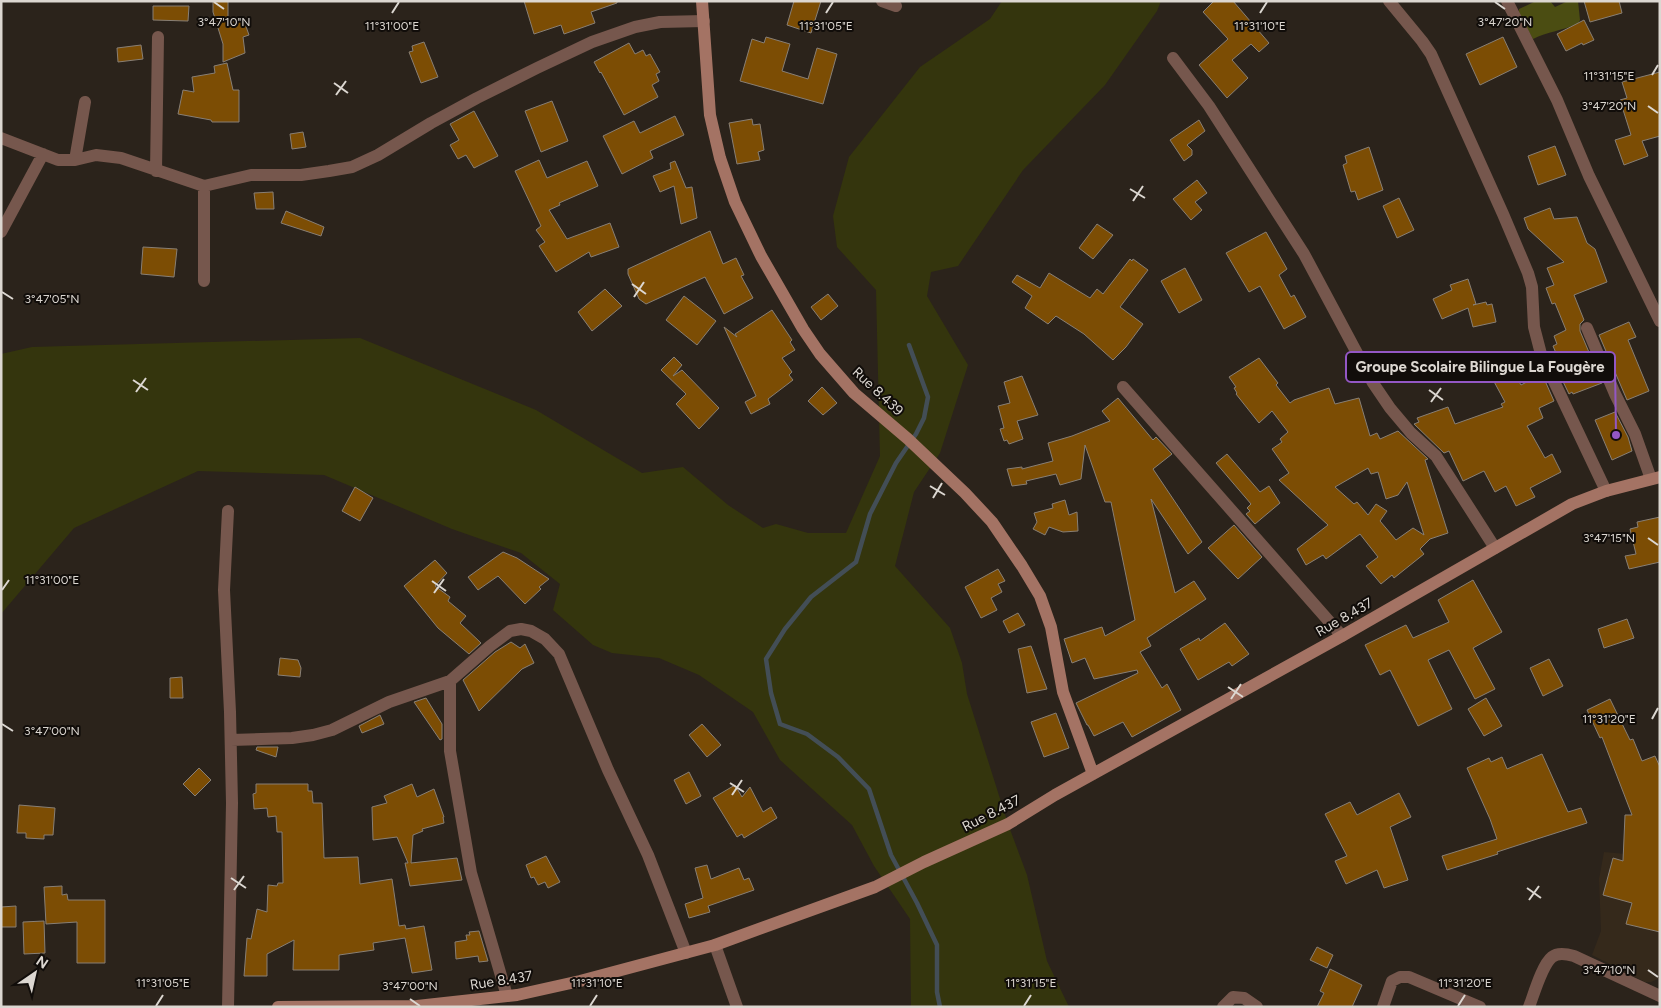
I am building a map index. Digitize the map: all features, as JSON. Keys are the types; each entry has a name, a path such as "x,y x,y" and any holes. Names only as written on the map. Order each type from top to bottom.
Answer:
{"main road":[{"name":"Rue 8.439","path":"702,1 710,115 734,202 761,256 802,329 820,354 854,392 924,454 992,522 1040,596 1051,627 1063,692 1093,774"},
{"name":"Rue 8.437","path":"278,1007 417,1006 507,996 580,981 715,945 875,887 1008,824 1093,774 1342,636 1572,504 1655,478"}],"street":[{"path":"882,1 896,6"},
{"path":"1389,1 1422,41 1430,54 1503,214 1532,286 1534,327 1541,354 1606,492"},
{"path":"1507,1 1557,100 1588,176 1660,320"},
{"path":"1,138 58,160 75,160 96,155 121,158 204,186 251,175 301,175 352,167 378,156 431,123 477,98 592,42 635,27 660,22 704,21"},
{"path":"156,171 158,37"},
{"path":"1173,58 1208,106 1304,254 1373,383 1390,408 1411,433 1436,456 1495,548"},
{"path":"75,160 85,102"},
{"path":"1,232 43,154"},
{"path":"204,186 204,281"},
{"path":"1587,328 1615,394 1655,478"},
{"path":"1123,387 1342,636"},
{"path":"228,511 224,590 232,804 228,1007"},
{"path":"231,740 292,738 332,730 388,702 450,681 510,631 521,629 531,631 546,639 559,654 608,770 648,855 686,953"},
{"path":"450,681 450,750 470,864 507,996"},
{"path":"715,945 737,1007"},
{"path":"1529,1007 1547,963 1553,956 1564,953 1660,996"},
{"path":"1383,1007 1392,981 1400,977 1409,977 1480,1007"},
{"path":"1223,1007 1234,997 1244,998 1257,1007"}],"shaded area":[{"path":"1002,1 1161,1 1157,11 1105,85 1023,170 958,266 931,272 927,296 968,365 940,453 914,492 895,566 950,628 962,663 967,694 1008,824 1027,875 1047,961 1069,1007 911,1007 910,919 874,866 852,825 780,760 753,712 699,675 659,658 612,653 593,645 553,610 560,584 521,553 452,529 324,475 198,471 74,528 1,614 1,354 32,347 360,338 536,410 642,473 683,467 728,505 763,528 776,524 808,533 846,533 880,456 876,290 837,247 833,216 849,157 920,67 990,19"},
{"path":"1536,1 1550,1 1555,7 1568,1 1578,1 1580,20 1578,24 1533,39 1519,14 1519,9"},
{"path":"1604,852 1626,854 1660,866 1660,978 1651,982 1645,982 1592,955 1601,931 1599,879"}],"building":[{"path":"213,1 228,1 228,23 243,18 249,35 243,37 245,53 223,62 223,44 213,12"},
{"path":"524,1 617,1 617,3 591,12 595,23 564,34 561,25 534,34"},
{"path":"794,1 821,1 811,33 787,25"},
{"path":"1214,1 1233,1 1269,43 1259,52 1251,44 1232,60 1248,78 1227,98 1199,65 1228,39 1203,12"},
{"path":"1584,1 1619,1 1622,13 1590,22"},
{"path":"153,6 189,6 188,21 153,20"},
{"path":"1584,20 1594,40 1583,45 1582,43 1566,51 1557,34"},
{"path":"766,37 790,44 782,71 808,79 817,48 837,54 823,104 740,81 752,39 764,43"},
{"path":"1503,37 1517,67 1480,85 1466,54"},
{"path":"424,42 438,77 421,83 409,52 413,51 412,46"},
{"path":"629,43 635,54 643,50 646,56 650,54 660,72 656,74 659,81 652,85 658,97 624,115 594,62"},
{"path":"141,45 143,59 118,62 117,48"},
{"path":"227,63 233,90 239,90 239,122 212,122 211,120 178,114 183,90 194,92 192,77 215,73 214,66"},
{"path":"1660,72 1660,136 1642,141 1648,156 1624,165 1615,140 1631,135 1620,100 1627,98 1622,82"},
{"path":"552,101 568,141 541,152 525,111"},
{"path":"474,111 498,156 474,168 466,155 458,159 450,145 459,140 450,124"},
{"path":"675,116 684,135 650,151 653,158 622,174 603,136 634,121 640,133"},
{"path":"752,119 753,125 760,124 764,150 758,152 760,160 737,164 729,123"},
{"path":"1199,120 1205,131 1187,145 1192,150 1192,155 1184,161 1170,140"},
{"path":"303,132 306,147 292,149 290,134"},
{"path":"1555,146 1566,175 1538,185 1528,156"},
{"path":"1369,147 1383,190 1358,200 1355,191 1351,192 1343,165 1347,163 1345,156"},
{"path":"539,160 547,178 587,161 598,186 559,203 560,205 549,210 567,239 610,223 619,247 591,257 589,252 556,272 539,246 545,242 536,230 541,226 515,171"},
{"path":"675,161 686,188 692,187 697,218 681,224 674,186 660,192 653,176 671,169 670,163"},
{"path":"1197,180 1207,193 1195,202 1202,210 1191,220 1173,199"},
{"path":"273,192 274,209 256,209 254,193"},
{"path":"1399,198 1414,230 1397,238 1383,206"},
{"path":"1550,208 1554,219 1577,217 1587,243 1595,249 1607,282 1574,295 1584,320 1580,324 1580,331 1602,383 1573,394 1572,392 1569,394 1556,367 1561,365 1553,346 1557,344 1554,336 1566,330 1555,303 1552,304 1546,288 1554,285 1547,268 1564,262 1528,229 1524,218"},
{"path":"286,211 324,227 321,236 281,223"},
{"path":"1097,224 1113,235 1093,259 1079,248"},
{"path":"710,231 723,264 736,258 744,275 741,276 753,298 724,314 705,277 646,304 639,299 628,274 628,269"},
{"path":"1266,232 1287,269 1279,275 1291,297 1294,295 1306,317 1284,329 1260,286 1249,292 1226,253"},
{"path":"143,247 177,249 174,277 141,274"},
{"path":"1130,259 1132,261 1133,259 1148,270 1120,307 1143,324 1126,347 1113,360 1084,334 1056,316 1048,324 1025,308 1032,296 1012,282 1017,275 1040,288 1049,273 1090,298 1097,289 1103,294"},
{"path":"1185,268 1202,300 1179,313 1161,281"},
{"path":"1468,279 1476,304 1473,305 1486,302 1487,305 1492,304 1496,322 1473,327 1468,308 1442,319 1433,299 1452,290 1450,285"},
{"path":"605,289 622,306 592,331 578,312"},
{"path":"828,294 838,306 821,320 811,307"},
{"path":"684,296 716,321 697,345 666,320"},
{"path":"772,310 792,340 790,342 795,350 782,358 792,372 789,375 793,380 768,399 770,404 751,414 745,402 756,396 724,327 737,337 735,334"},
{"path":"1629,322 1636,337 1628,340 1649,391 1627,400 1599,335"},
{"path":"674,357 682,365 673,376 682,370 719,408 699,429 676,404 686,394 661,370"},
{"path":"1259,358 1290,403 1329,388 1335,404 1359,398 1370,436 1377,433 1380,439 1398,431 1428,459 1425,460 1448,533 1430,539 1420,549 1424,554 1394,578 1392,575 1381,584 1366,566 1378,557 1360,534 1326,559 1323,555 1306,565 1297,549 1328,525 1279,480 1289,473 1272,449 1282,442 1280,439 1288,432 1272,411 1259,423 1236,394 1234,388 1236,387 1229,377","holes":["1368,468 1371,474 1378,472 1386,499 1398,495 1407,482 1424,535 1413,528 1396,540 1380,521 1387,511 1376,504 1368,515 1357,502 1354,504 1335,487"]},
{"path":"1509,367 1516,381 1518,380 1521,385 1542,374 1554,401 1539,408 1543,418 1527,426 1545,458 1552,454 1561,472 1530,488 1535,497 1516,506 1506,486 1495,492 1484,471 1463,481 1449,451 1444,453 1414,424 1419,422 1417,418 1448,407 1455,424 1503,407 1501,404 1505,402 1491,376"},
{"path":"1022,376 1038,415 1017,421 1023,439 1009,444 1007,440 1004,441 1000,429 1004,428 998,406 1010,403 1004,382"},
{"path":"822,387 837,403 823,415 808,401"},
{"path":"1118,398 1153,440 1156,437 1172,454 1153,469 1202,542 1188,554 1151,499 1175,593 1194,581 1206,599 1147,638 1151,646 1140,652 1162,688 1167,684 1181,710 1132,737 1123,722 1094,736 1076,703 1138,673 1137,670 1094,679 1085,658 1072,663 1064,639 1102,627 1105,636 1135,620 1111,502 1105,502 1085,445 1081,479 1060,485 1056,474 1026,481 1027,484 1012,486 1007,469 1022,467 1022,469 1053,461 1048,443 1110,421 1102,411"},
{"path":"1615,412 1628,437 1632,451 1612,460 1595,420"},
{"path":"1227,454 1260,492 1269,486 1280,503 1255,524 1246,514 1250,511 1247,508 1251,504 1216,463"},
{"path":"355,487 373,498 360,521 342,511"},
{"path":"1065,500 1069,515 1077,512 1078,531 1063,532 1049,527 1045,535 1033,529 1037,522 1034,513 1053,508 1052,504"},
{"path":"1660,517 1660,562 1629,569 1625,556 1636,554 1630,529 1638,527 1637,522"},
{"path":"1234,525 1262,557 1238,579 1208,548"},
{"path":"503,552 517,558 549,579 539,587 541,589 525,604 498,576 478,590 468,577"},
{"path":"435,560 447,573 435,586 450,597 448,601 466,616 460,623 481,643 469,654 438,628 404,586"},
{"path":"998,569 1005,581 998,584 1002,592 991,598 997,610 981,618 965,587"},
{"path":"1473,580 1502,632 1473,648 1495,689 1475,699 1449,650 1428,660 1452,709 1418,726 1390,670 1380,675 1365,645 1406,625 1413,638 1449,622 1438,600"},
{"path":"1018,613 1025,625 1009,633 1003,621"},
{"path":"1627,619 1634,638 1604,648 1598,629"},
{"path":"1225,623 1249,654 1232,666 1229,662 1198,680 1180,649 1199,638 1200,641"},
{"path":"511,642 520,648 525,644 534,663 522,669 479,711 463,680 495,652"},
{"path":"1031,646 1047,689 1027,693 1018,649"},
{"path":"280,658 298,660 301,668 300,677 278,675"},
{"path":"1549,659 1563,686 1543,696 1530,668"},
{"path":"182,677 183,698 170,698 170,678"},
{"path":"426,698 442,724 442,739 440,740 414,702"},
{"path":"1486,698 1502,726 1484,736 1468,709"},
{"path":"1610,699 1630,740 1633,739 1642,761 1655,756 1660,767 1660,932 1626,924 1632,903 1603,895 1613,858 1623,861 1625,815 1632,815 1602,737 1600,738 1587,710"},
{"path":"1056,713 1069,748 1044,757 1031,722"},
{"path":"380,715 384,724 362,733 359,726"},
{"path":"702,724 721,745 707,757 689,735"},
{"path":"257,747 278,747 276,757 256,750"},
{"path":"1542,754 1568,812 1581,808 1587,823 1447,870 1442,856 1497,839 1467,768 1489,758 1491,762 1502,757 1507,769"},
{"path":"199,768 211,780 195,796 183,784"},
{"path":"689,772 701,796 686,804 674,780"},
{"path":"256,784 308,784 308,791 312,791 313,803 322,803 324,858 358,857 360,884 392,879 399,926 405,925 406,929 424,926 432,970 412,973 405,938 373,943 374,950 339,955 339,970 293,970 294,940 267,954 267,976 244,976 247,938 251,939 257,909 267,912 268,885 277,886 278,883 283,883 282,832 277,832 276,816 268,817 267,808 254,809 253,794 256,793"},
{"path":"412,784 417,797 434,789 444,817 444,823 422,829 423,831 413,835 411,863 457,858 462,880 410,886 405,863 408,863 397,837 373,840 372,807 387,803 384,796"},
{"path":"735,785 742,797 750,787 763,812 771,807 777,818 744,838 742,834 737,837 713,798"},
{"path":"1399,793 1411,817 1390,827 1408,880 1384,888 1377,870 1346,884 1335,861 1347,856 1325,814 1350,802 1357,815"},
{"path":"19,805 55,808 53,835 44,835 44,839 26,838 26,833 17,833"},
{"path":"546,856 560,882 548,888 545,882 538,885 534,877 531,878 526,865"},
{"path":"707,865 711,879 739,868 744,880 749,878 754,890 708,906 710,912 689,918 685,904 703,898 695,868"},
{"path":"62,886 62,895 67,894 68,900 105,900 105,963 77,963 77,922 46,924 44,887"},
{"path":"16,906 16,927 1,927 1,907"},
{"path":"44,921 45,953 24,954 23,922"},
{"path":"479,931 488,961 479,962 478,956 456,959 455,942 467,940 466,935 470,935 469,932"},
{"path":"1317,947 1333,955 1327,968 1310,960"},
{"path":"1330,969 1362,985 1352,1007 1317,1007 1324,993 1320,991"}],"waterway":[{"path":"909,345 928,397 924,418 916,434 896,463 870,514 856,562 811,597 785,629 766,659 771,693 780,724 807,734 838,757 869,789 891,855 937,945 937,992 940,1007"}],"place":[{"name":"Groupe Scolaire Bilingue La Fougère","path":"1616,435"}]}
